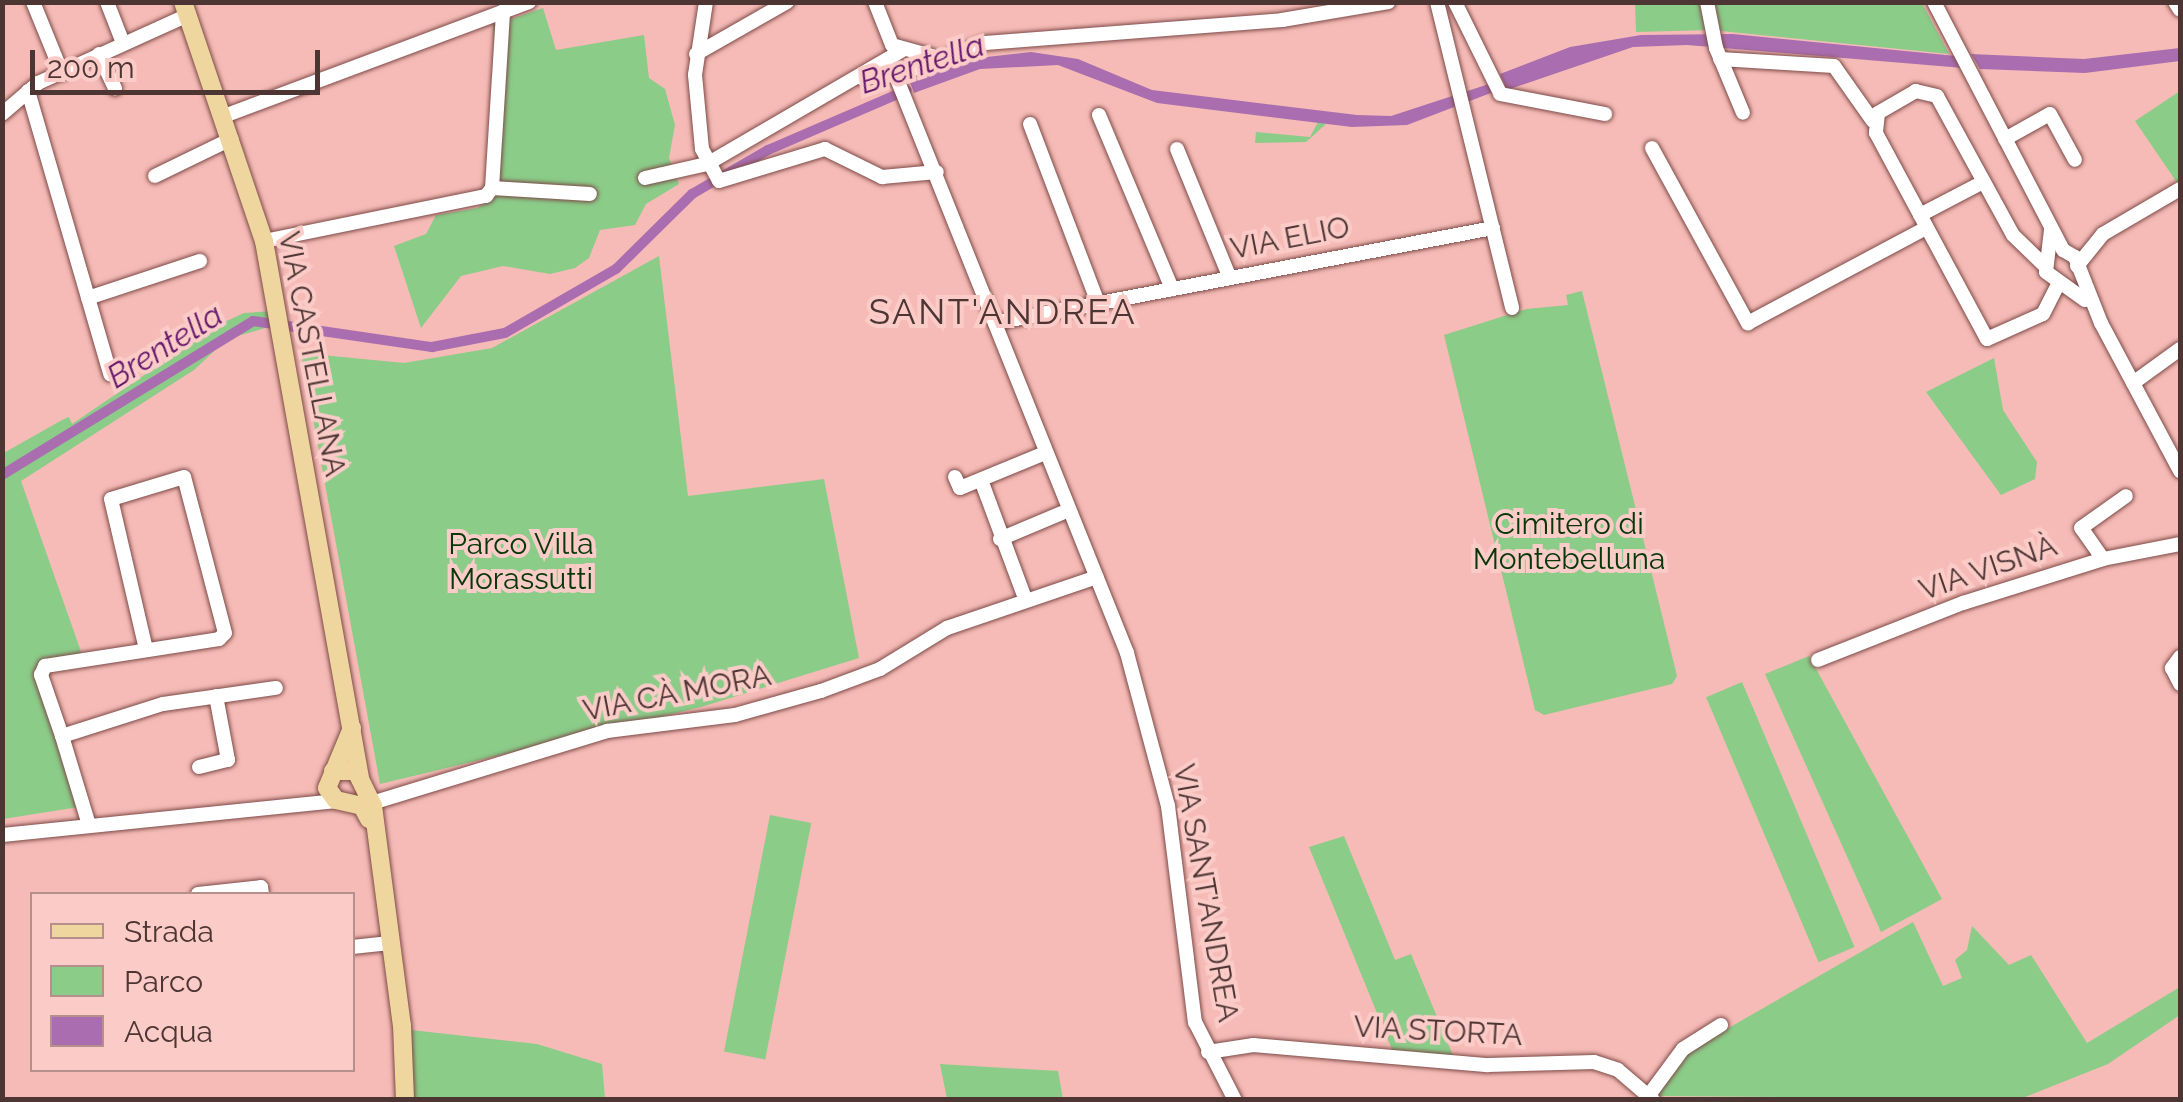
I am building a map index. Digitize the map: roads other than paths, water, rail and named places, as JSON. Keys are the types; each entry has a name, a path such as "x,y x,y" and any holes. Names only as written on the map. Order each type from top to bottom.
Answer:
{"main road":[{"name":"VIA CASTELLANA","path":"185,9 264,241 361,780 372,804 405,1100"},
{"path":"332,772 348,768 361,780 360,793 343,802 327,788 332,772 352,724"},
{"name":"VIA CASTELLANA","path":"343,802 364,808 376,844"}],"street":[{"path":"33,2 62,72"},
{"path":"107,2 123,43"},
{"path":"224,116 529,2"},
{"path":"706,2 696,54 707,164 719,181 825,149 882,176 937,172"},
{"path":"696,54 787,2"},
{"path":"875,2 902,78"},
{"path":"1282,20 1284,2"},
{"path":"646,178 707,164 862,78 894,54 937,55 1054,34 1282,20 1388,2"},
{"path":"1438,2 1512,308"},
{"path":"1455,2 1497,88 1606,114"},
{"path":"1707,2 1718,53 1742,114"},
{"path":"1934,2 2180,471"},
{"path":"2175,2 2180,10"},
{"path":"2,114 28,91 185,9"},
{"path":"492,188 503,12"},
{"path":"1718,53 1834,66 1874,121 1987,339 2043,314 2061,282 2092,244"},
{"path":"99,54 115,89"},
{"path":"894,54 902,78"},
{"path":"862,78 902,78 937,55"},
{"name":"VIA SANT'ANDREA","path":"902,78 995,324 1127,653 1168,806 1195,1022 1235,1100"},
{"path":"28,91 110,374"},
{"path":"1874,121 1916,91 1931,91 2013,235 2046,261 2061,282 2098,316"},
{"path":"2005,140 2050,114 2076,160"},
{"path":"1099,115 1172,288"},
{"path":"1030,124 1098,304"},
{"path":"155,176 232,139"},
{"path":"1652,148 1748,323 1923,222 1984,182"},
{"path":"1178,149 1230,278"},
{"path":"264,241 405,207 472,203 492,188 590,194"},
{"path":"2046,261 2066,250 2092,244 2180,189"},
{"path":"2046,261 2048,219"},
{"name":"VIA ELIO","path":"995,324 1493,228"},
{"path":"88,298 200,262"},
{"path":"2133,384 2180,349"},
{"path":"956,477 960,488 1046,453"},
{"path":"88,824 41,675 48,665 219,639 226,630 184,477 111,499 146,650"},
{"path":"980,480 1022,592"},
{"path":"2103,559 2081,528 2126,496"},
{"path":"1000,539 1062,513"},
{"name":"VIA VISNÀ","path":"1818,660 2103,559 2180,544"},
{"name":"VIA CÀ MORA","path":"372,804 607,731 735,715 804,696 880,668 984,613 1097,577"},
{"path":"2180,657 2172,668 2180,684"},
{"path":"62,736 163,704 276,688"},
{"path":"199,767 228,760 216,696"},
{"path":"294,803 332,772"},
{"path":"2,835 294,803 343,802"},
{"path":"216,892 261,887 262,892"},
{"path":"355,947 390,943"},
{"path":"1651,1097 1682,1049 1721,1025"},
{"name":"VIA STORTA","path":"1208,1052 1253,1045 1488,1065 1594,1062 1618,1070 1651,1097"}],"water":[{"path":"1733,34 1956,56 1963,68 1687,45 1633,47 1507,90 1500,74 1570,47 1641,35"},
{"path":"2180,48 2180,61 2085,73 1980,69 1971,54 2084,59"},
{"path":"1031,52 1078,59 1152,90 1357,115 1391,116 1492,83 1496,91 1407,125 1352,127 1157,103 1058,65 980,69 914,93 910,82 969,59"}],"waterway":[{"name":"Brentella","path":"2,475 253,321 432,347 505,333 616,269 692,194 768,150 907,90"}],"district":[{"name":"SANT'ANDREA","path":"1003,312"}],"park label":[{"name":"Cimitero di Montebelluna","path":"1569,541"},
{"name":"Parco Villa Morassutti","path":"521,561"}]}
